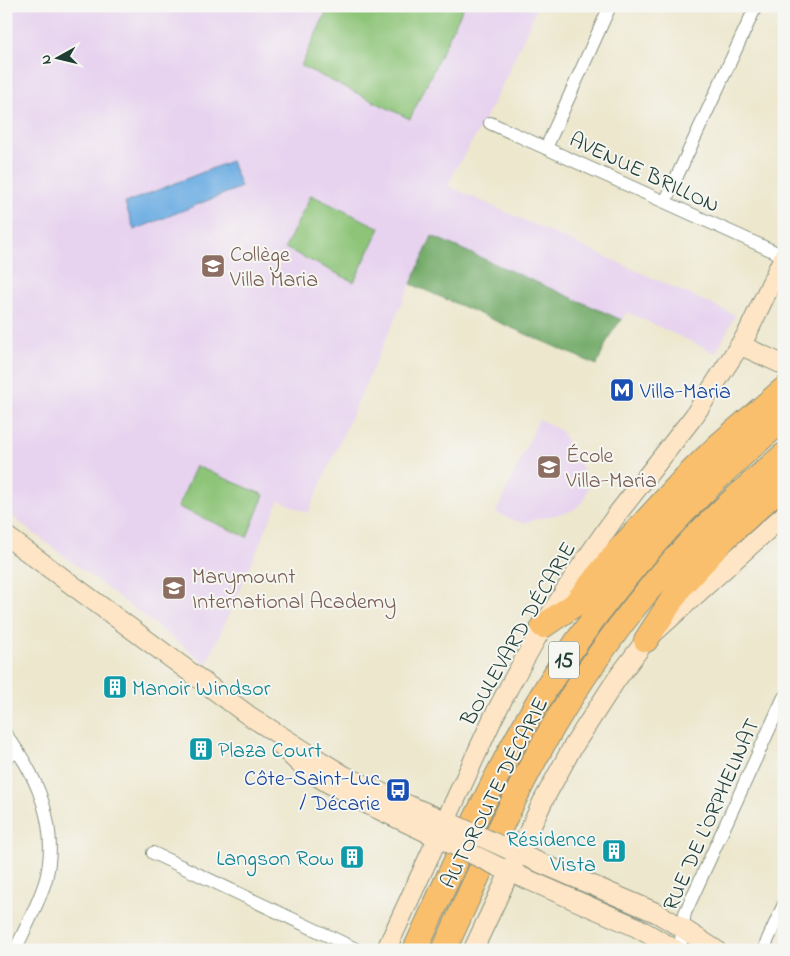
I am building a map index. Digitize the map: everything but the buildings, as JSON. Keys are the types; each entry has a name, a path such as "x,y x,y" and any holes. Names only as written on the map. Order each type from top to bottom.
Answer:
{"highway":[{"path":"543,626 574,606 622,546 686,476 784,389"},
{"name":"AUTOROUTE DÉCARIE","path":"415,950 499,772 563,661 610,597 679,517 744,454 784,419"},
{"name":"AUTOROUTE DÉCARIE","path":"444,950 486,856 527,774 564,709 600,654 641,600 693,539 748,486 784,455"},
{"path":"646,640 681,586 726,537 784,484"}],"main road":[{"name":"BOULEVARD DÉCARIE","path":"386,950 446,831 497,710 543,626 591,550 694,416 749,330 784,256"},
{"path":"740,345 784,365"},
{"path":"474,950 504,869 513,851 576,741 616,680 646,640 784,515"},
{"path":"6,536 248,715 311,773 369,805 513,851 641,906 657,913 716,950"},
{"path":"446,831 504,869 636,927 676,950"}],"street":[{"path":"546,148 610,6"},
{"path":"665,202 756,6"},
{"name":"AVENUE BRILLON","path":"490,123 784,256"},
{"name":"RUE DE L'ORPHELINAT","path":"680,950 685,913 784,697"},
{"path":"6,735 18,751 36,783 44,804 50,841 48,867 43,887 15,950"},
{"path":"6,758 18,751"},
{"path":"153,853 358,950"},
{"path":"767,950 766,944 784,904"}],"shaded area":[{"name":"Collège Villa Maria","path":"6,6 538,6 481,127 455,170 448,186 735,315 716,353 627,312 622,320 432,236 308,513 279,500 207,664 6,512"},
{"name":"École Villa-Maria","path":"539,419 561,431 586,476 588,488 584,500 571,511 522,523 496,513"}],"green space":[{"path":"329,6 464,6 410,119 301,66"},
{"path":"311,195 380,228 354,282 285,248"},
{"path":"432,236 622,320 610,335 597,365 411,284"},
{"path":"196,466 264,495 247,537 178,507"}],"water":[{"path":"231,161 241,187 134,230 125,203"}],"place":[{"name":"Collège Villa Maria","path":"213,266"},
{"name":"Villa-Maria","path":"622,390"},
{"name":"École Villa-Maria","path":"549,467"},
{"name":"Marymount International Academy","path":"174,588"},
{"name":"Manoir Windsor","path":"115,687"},
{"name":"Plaza Court","path":"201,749"},
{"name":"Côte-Saint-Luc / Décarie","path":"398,790"},
{"name":"Résidence Vista","path":"614,851"},
{"name":"Langson Row","path":"352,857"}]}
